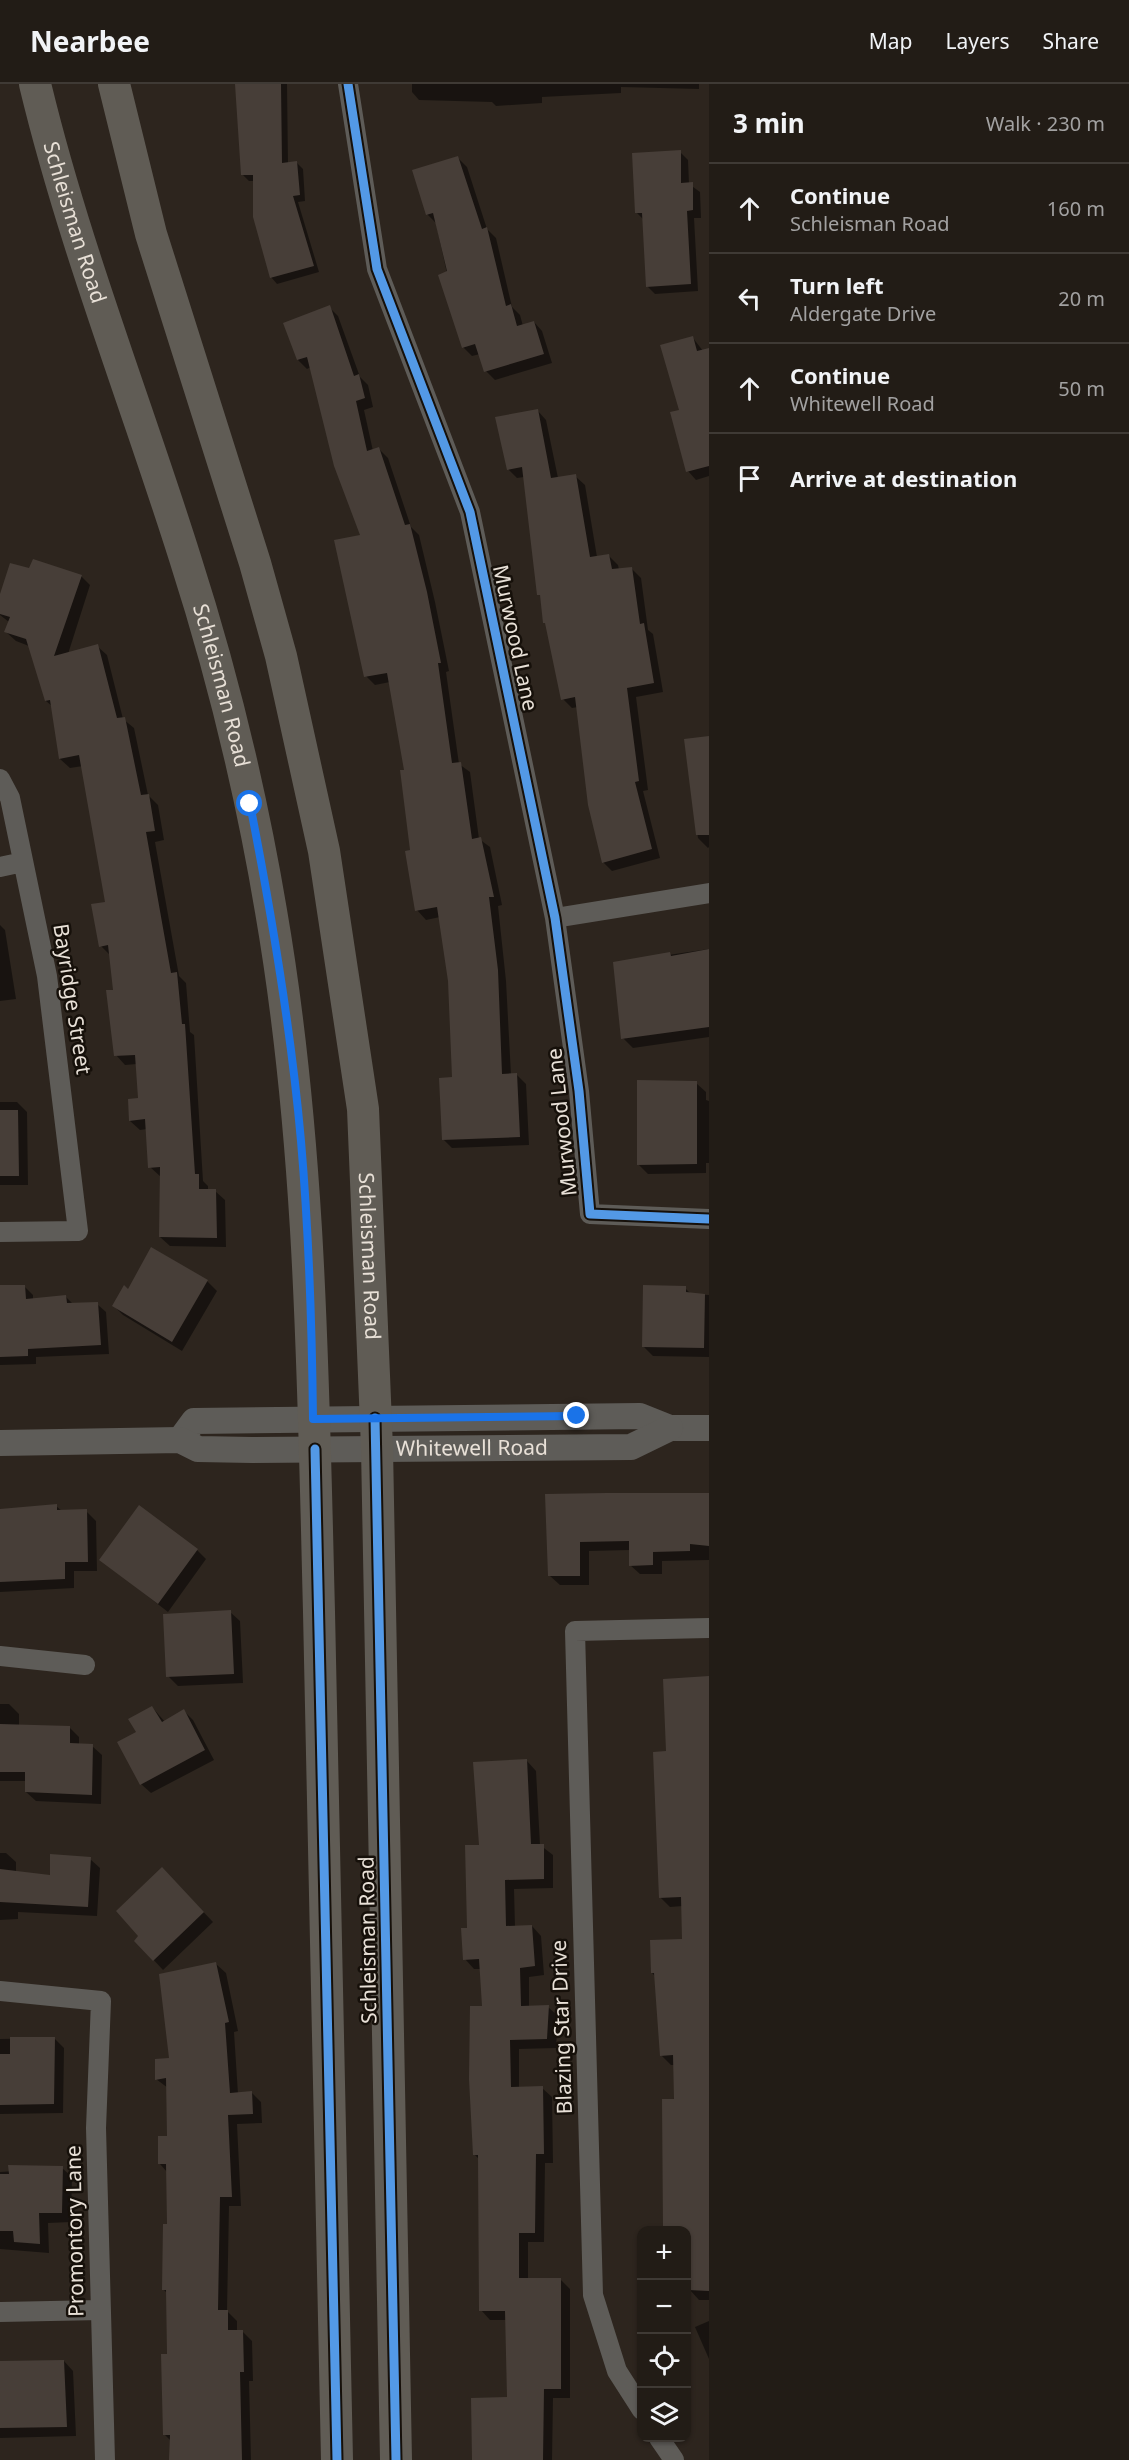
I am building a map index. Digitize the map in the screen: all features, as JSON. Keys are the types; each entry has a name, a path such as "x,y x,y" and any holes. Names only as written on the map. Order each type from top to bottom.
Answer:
{"main road":[{"name":"Schleisman Road","path":"35,84 54,162 88,270 186,558 218,669 250,804 271,910 289,1031 301,1141 308,1242 337,2460"},
{"name":"Schleisman Road","path":"114,84 151,234 255,563 275,635 324,851 363,1110 376,1433 396,2460"}],"street":[{"name":"Murwood Lane","path":"348,84 378,269 470,512 555,918 579,1091 590,1214 709,1219"},
{"name":"Bayridge Street","path":"0,779 10,798 47,976 78,1231 0,1232"},
{"path":"0,867 23,862"},
{"path":"555,918 709,893"},
{"name":"Whitewell Road","path":"0,1443 180,1440 194,1421 314,1434 376,1433 640,1416 670,1428 709,1428"},
{"name":"Blazing Star Drive","path":"637,2402 616,2371 593,2295 575,1631 709,1628"},
{"path":"0,1656 85,1665"},
{"name":"Promontory Lane","path":"0,1991 101,2001 96,2128 105,2460"},
{"path":"0,2312 100,2310"},
{"path":"661,2442 671,2459"}],"building":[{"path":"235,84 281,84 282,163 297,161 300,195 293,196 314,266 270,278 253,217 253,175 241,175"},
{"path":"681,150 681,183 693,182 693,210 687,211 691,284 646,287 642,213 635,213 632,153"},
{"path":"458,156 482,229 487,227 506,306 511,304 517,326 534,321 544,354 484,372 475,344 462,348 438,275 447,271 433,213 426,215 412,170"},
{"path":"330,305 354,376 359,374 365,398 356,401 367,451 379,447 405,525 410,524 427,592 441,663 438,663 452,763 461,762 472,839 481,837 494,897 489,897 498,970 502,1074 517,1073 520,1137 442,1140 439,1078 452,1077 448,981 437,907 415,911 405,851 410,850 400,770 404,770 387,673 364,677 334,540 360,535 334,466 307,357 297,360 283,323"},
{"path":"693,336 697,351 709,348 709,466 686,472 670,412 679,410 660,345"},
{"path":"538,409 551,478 576,474 590,557 609,554 612,569 632,567 640,624 644,623 654,683 627,688 639,781 635,782 652,849 602,863 588,805 575,697 561,700 545,623 543,623 540,595 537,595 522,467 507,470 495,417"},
{"path":"33,559 82,575 54,656 98,644 117,718 125,717 141,795 149,794 155,831 146,832 171,973 177,972 182,1024 185,1024 195,1174 199,1174 199,1189 216,1189 217,1238 159,1237 160,1167 148,1168 145,1119 129,1121 128,1099 138,1098 135,1055 114,1056 106,990 113,990 108,945 99,947 91,904 105,902 79,755 59,759 50,700 45,701 26,639 4,632 10,617 0,614 0,594 10,563 29,568"},
{"path":"709,736 709,835 696,835 684,739"},
{"path":"709,949 709,1027 621,1039 613,962 670,952 671,956"},
{"path":"637,1080 697,1081 697,1164 637,1165"},
{"path":"0,1110 18,1110 19,1176 0,1176"},
{"path":"151,1247 208,1280 172,1342 112,1306 124,1285 128,1289"},
{"path":"0,1285 25,1285 26,1299 66,1295 67,1303 98,1302 101,1345 28,1349 28,1356 0,1357"},
{"path":"643,1285 686,1286 686,1292 705,1294 704,1348 642,1347"},
{"path":"709,1493 709,1546 690,1544 690,1551 653,1552 653,1565 629,1566 629,1541 580,1542 580,1576 548,1576 545,1494"},
{"path":"57,1504 57,1510 87,1509 88,1562 65,1562 65,1579 0,1582 0,1509"},
{"path":"139,1505 198,1549 158,1604 99,1560"},
{"path":"231,1610 234,1674 166,1677 163,1614"},
{"path":"709,1676 709,2291 691,2290 691,2226 663,2226 662,2099 674,2099 673,2055 660,2056 654,1973 651,1973 650,1940 682,1939 681,1897 659,1898 653,1752 666,1751 663,1679"},
{"path":"152,1706 162,1722 184,1709 205,1750 140,1785 117,1742 136,1732 128,1719"},
{"path":"0,1724 70,1726 70,1743 93,1744 92,1795 25,1792 25,1772 0,1772"},
{"path":"527,1759 531,1844 544,1844 544,1879 505,1880 506,1926 532,1925 535,1966 520,1968 521,2006 549,2005 547,2039 510,2040 511,2087 543,2086 544,2154 536,2154 535,2233 519,2233 519,2278 561,2278 561,2389 544,2389 543,2460 472,2460 471,2398 507,2397 505,2311 479,2311 478,2155 473,2155 469,2079 470,2006 482,2006 479,1959 463,1960 461,1928 467,1928 465,1845 479,1845 473,1762"},
{"path":"50,1854 91,1857 88,1907 0,1902 0,1869 50,1875"},
{"path":"162,1867 204,1912 153,1961 134,1941 138,1936 116,1911"},
{"path":"216,1962 229,2022 225,2023 230,2093 252,2091 253,2114 228,2115 232,2197 220,2197 218,2310 228,2310 228,2330 243,2330 244,2372 240,2372 242,2460 169,2460 170,2435 163,2435 161,2354 167,2354 166,2290 162,2290 163,2224 167,2224 166,2164 158,2164 158,2136 167,2136 166,2078 155,2080 155,2059 169,2058 159,1974"},
{"path":"10,2037 55,2037 54,2104 0,2105 0,2054 10,2054"},
{"path":"8,2165 63,2166 62,2213 39,2213 40,2244 14,2242 13,2231 0,2231 0,2174 9,2174"},
{"path":"64,2360 67,2427 0,2428 0,2361"}],"cycle path":[{"path":"348,84 377,269 470,512 555,918 579,1091 590,1214 709,1219"},
{"path":"375,1418 396,2460"},
{"path":"315,1449 337,2460"}],"route":[{"path":"250,804 271,910 289,1031 301,1141 308,1242 313,1419 577,1416"}]}
